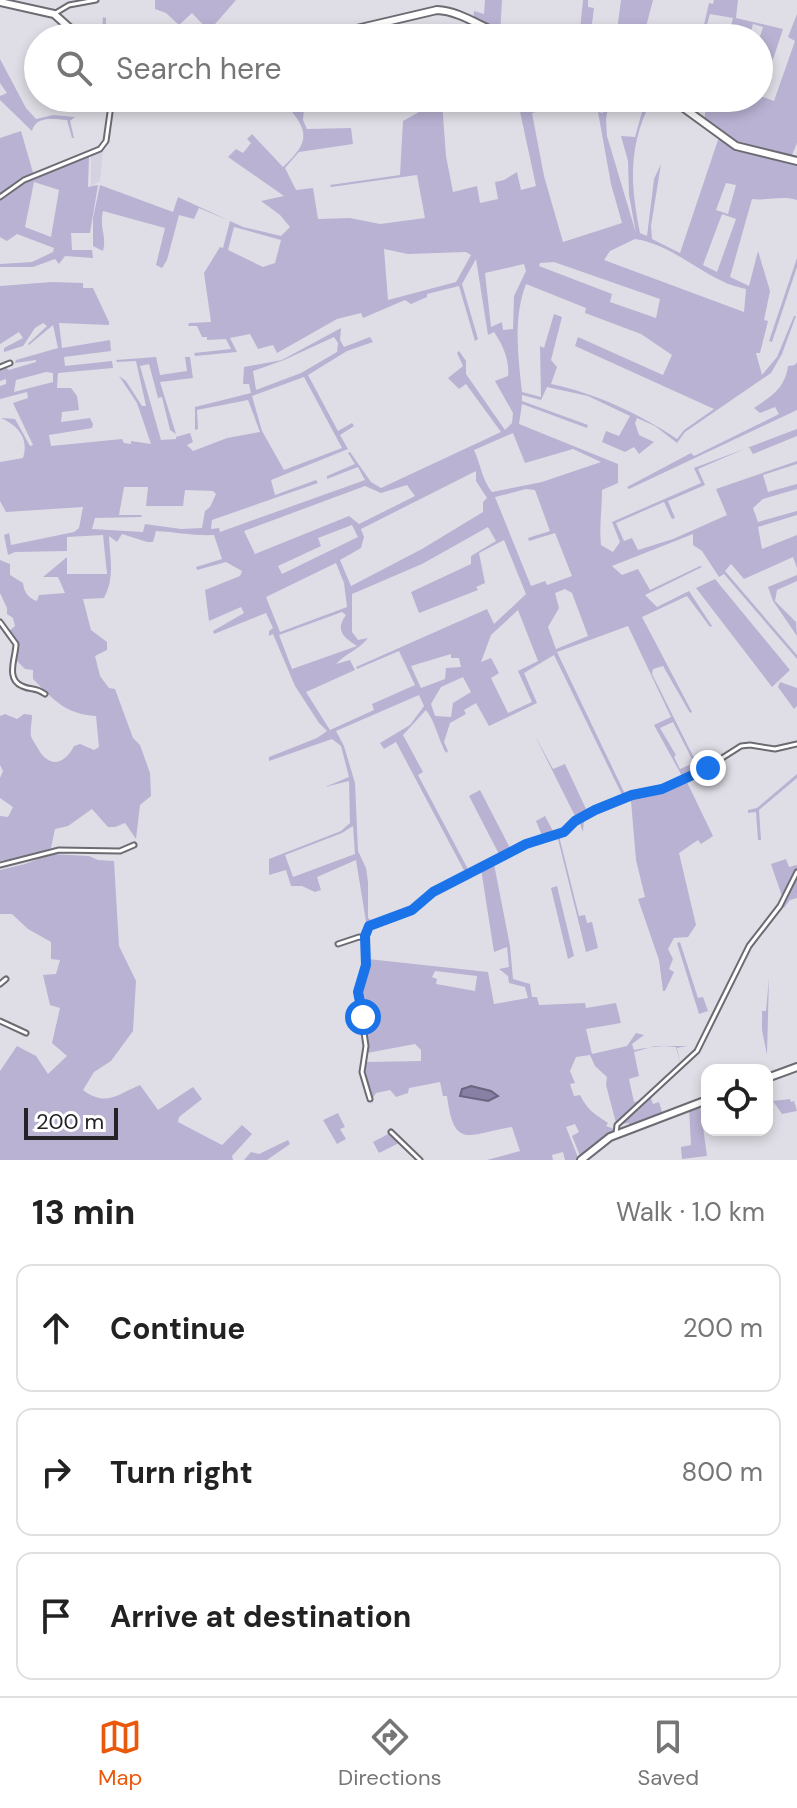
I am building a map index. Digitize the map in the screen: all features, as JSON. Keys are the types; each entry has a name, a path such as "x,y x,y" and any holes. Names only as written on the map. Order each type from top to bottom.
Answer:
{"street":[{"path":"54,14 69,5 96,0"},
{"path":"0,2 54,14 65,24"},
{"path":"374,24 437,8 476,24"},
{"path":"0,197 24,180 100,149 106,141 110,112"},
{"path":"689,112 736,146 797,161"},
{"path":"0,367 10,363"},
{"path":"0,622 15,642 14,680 22,687 36,688 45,694"},
{"path":"370,1099 362,1072 366,1046 358,992 367,960 366,933 372,925 412,910 433,892 526,844 564,832 575,821 595,810 632,795 662,789 700,772 741,746 781,749 797,744"},
{"path":"0,865 59,850 120,851 134,845"},
{"path":"616,1134 617,1125 692,1057 749,946 780,906 797,872"},
{"path":"338,944 359,937 366,940"},
{"path":"0,984 6,979"},
{"path":"0,1021 26,1033"},
{"path":"773,1076 797,1067"},
{"path":"581,1160 602,1140 701,1102"},
{"path":"391,1132 420,1160"}],"shaded area":[{"path":"155,0 236,0 215,24 202,24 192,13 178,24 166,13 155,9"},
{"path":"485,0 502,0 501,24 473,23 474,11 484,14"},
{"path":"583,0 588,0 588,7 594,8 592,24 581,24"},
{"path":"621,0 653,0 647,24 618,24"},
{"path":"714,0 738,0 736,18 762,24 732,24 733,18 710,14 704,24 709,3 713,4"},
{"path":"797,14 797,143 792,155 797,156 797,161 745,149 704,123 705,112 773,112 773,101 795,41 788,37"},
{"path":"773,27 783,29 773,59"},
{"path":"0,59 24,104 24,112 30,112 36,119 53,115 75,117 70,121 74,138 67,120 41,121 32,131 0,100 0,96 7,93 0,83"},
{"path":"292,112 304,112 307,129 351,128 353,144 299,152 285,168 296,190 313,188 318,219 350,218 380,224 425,218 417,175 330,185 400,175 403,121 419,112 443,112 453,192 477,186 480,203 498,199 495,182 517,172 521,190 536,186 520,112 536,112 532,113 544,176 563,242 622,223 611,184 598,112 607,112 607,136 636,233 629,195 628,161 621,136 635,137 642,112 646,112 633,165 640,233 647,236 654,179 661,164 651,226 652,239 680,253 719,137 744,151 797,164 797,200 752,199 730,277 749,286 758,251 770,291 764,320 768,321 760,353 756,353 762,375 777,357 796,316 782,354 771,373 685,432 677,443 655,426 637,418 635,423 639,435 654,442 639,454 634,447 625,452 602,442 606,431 619,436 630,416 588,396 547,387 541,400 522,395 522,401 588,425 587,428 522,404 519,424 618,464 618,483 602,490 601,545 613,552 620,542 612,522 701,483 694,468 746,448 698,469 705,485 668,501 675,518 672,519 664,502 616,523 624,541 632,538 638,550 673,539 727,515 716,489 797,461 797,464 763,475 768,492 797,484 797,489 763,499 753,508 758,522 797,511 797,515 758,527 762,549 797,535 797,568 793,557 744,579 731,564 725,571 797,655 797,659 724,574 719,577 702,551 693,545 693,534 612,566 622,575 638,569 650,590 702,567 645,595 657,607 689,591 712,626 687,596 642,617 692,712 663,666 653,669 652,674 700,770 685,778 713,836 701,844 698,840 679,853 696,925 688,937 674,938 668,949 673,959 669,969 674,972 665,991 659,960 638,899 645,897 636,860 631,801 621,800 624,799 554,655 524,673 537,703 489,726 476,703 464,710 466,714 450,723 444,742 446,753 426,710 403,735 423,772 418,775 470,873 467,876 396,742 384,749 380,743 410,725 424,706 419,695 336,731 355,783 358,851 366,868 368,918 372,921 391,915 421,900 417,907 367,928 356,860 317,877 321,890 315,892 302,886 291,886 286,870 269,875 269,859 341,831 350,823 349,781 325,787 349,777 341,746 332,739 269,761 269,757 327,731 295,686 273,634 269,636 273,628 266,613 214,634 213,631 244,613 241,607 209,621 205,590 240,576 242,571 226,562 197,570 196,567 222,559 214,535 156,531 153,542 122,534 117,542 109,536 110,583 104,598 83,599 91,630 107,642 107,650 95,656 100,676 109,688 115,689 150,773 151,796 140,805 136,839 125,823 108,827 92,809 68,826 55,829 51,848 27,857 0,861 0,816 8,817 13,807 0,798 3,771 0,765 0,716 5,714 17,719 24,714 32,715 31,737 41,754 51,761 61,761 74,746 80,744 94,750 99,747 96,716 61,705 33,679 33,670 25,669 17,661 17,642 9,631 15,626 13,618 7,614 0,593 0,560 10,564 10,575 23,583 27,594 37,601 39,595 65,593 58,577 43,577 67,557 67,574 107,574 103,535 67,537 67,551 15,552 8,555 4,535 9,533 11,545 74,532 79,528 83,507 6,512 0,501 0,462 23,458 25,451 21,434 1,418 15,419 30,446 33,445 13,403 28,398 27,392 0,399 0,386 6,384 6,379 0,381 0,368 4,366 9,370 36,362 15,363 16,360 58,348 53,325 28,344 47,326 43,323 35,328 23,346 4,352 4,348 23,338 19,332 0,344 0,286 83,283 83,288 93,288 109,322 109,325 59,323 62,348 110,340 111,351 64,357 65,366 112,361 113,368 58,373 57,388 71,388 77,396 79,410 62,412 61,422 90,418 93,424 92,428 49,435 51,446 122,439 124,443 151,444 137,403 119,376 126,381 142,406 146,406 136,361 116,360 156,357 160,375 187,371 185,357 190,357 193,378 160,382 176,434 170,430 149,364 140,366 161,440 176,439 190,433 193,442 187,445 193,451 227,438 260,432 248,400 197,410 198,429 195,430 195,407 251,393 249,384 243,384 244,367 282,360 341,328 340,340 344,347 370,337 373,342 347,351 308,375 338,431 352,423 354,426 340,435 348,449 271,480 275,495 316,480 318,483 212,520 211,529 219,528 220,532 365,480 358,467 327,479 327,476 355,464 350,452 371,482 381,488 501,432 466,384 459,389 448,378 463,366 457,353 459,351 466,361 466,374 505,430 512,423 513,413 495,381 508,376 507,359 494,332 488,335 476,259 462,284 478,339 475,341 459,286 427,294 427,297 411,304 405,300 363,318 361,313 337,319 277,353 273,345 258,349 250,334 230,338 237,352 195,356 194,353 231,349 226,339 207,340 197,326 188,326 189,323 211,322 204,273 220,247 223,248 230,221 281,236 290,227 261,201 284,196 228,157 236,149 243,153 251,143 247,139 252,134 283,167 302,142 302,128","holes":["726,183 736,185 728,214 716,210","722,214 736,219 717,272 703,265","234,227 281,240 275,263 263,267 228,250","635,239 658,246 725,282 746,289 744,312 604,260 610,251","384,249 408,254 466,252 471,255 456,282 388,300","554,262 660,299 656,318 610,302 612,294 539,266 540,263","524,264 526,271 514,296 513,329 503,330 502,322 491,327 485,273","526,284 586,308 585,313 641,334 672,355 663,375 578,337 575,346 714,409 684,430 677,439 617,406 551,384 557,367 551,360 562,317 554,314 544,348 540,346 541,397 522,392 519,310","334,337 338,343 337,352 301,373 256,390 253,371","53,373 53,382 14,392 16,380","304,377 342,448 284,470 262,431 252,396","513,433 525,463 573,449 601,462 542,482 492,492 474,450","476,471 476,481 487,498 483,502 483,512 422,549 351,586 340,560 361,548 364,537 361,529","407,485 415,496 359,524 349,516 255,554 244,531 365,486 381,493","124,487 148,487 146,506 183,506 185,490 213,491 216,494 205,511 202,528 181,529 145,524 143,532 92,529 95,518 141,517 119,515","526,489 535,490 550,531 528,538 529,541 555,533 572,576 547,585 545,581 531,586 495,497","352,525 358,537 282,574 278,566 321,546 318,538","488,527 496,541 471,556 471,564 411,592 419,613 478,590 476,587 485,583 479,553 504,540 526,594 494,624 487,609 356,667 399,651 415,685 372,704 374,710 330,730 306,692 355,670 350,660 336,664 368,638 358,640 352,632 352,594 422,564","336,563 344,583 347,607 280,632 266,597","565,589 572,593 588,636 556,649 548,627 559,608 555,593","518,610 538,661 518,671 532,702 508,713 491,678 499,673 491,658 481,662 491,635","342,612 346,615 341,630 357,646 292,669 279,635","628,626 671,717 654,725 682,776 652,791 634,790 625,794 557,652","451,654 451,658 459,658 461,667 446,668 445,679 421,688 411,666","463,677 471,692 453,703 451,717 435,716 431,704 441,687","673,722 694,763 680,769 674,757 676,755 660,728","353,826 355,854 293,877 285,855 342,833"]},
{"path":"21,131 34,176 0,196 0,138"},
{"path":"103,149 100,181 91,186 91,156"},
{"path":"89,156 88,187 98,185 90,233 71,233 72,250 92,250 93,258 65,256 59,264 55,259 33,267 0,267 0,264 32,262 53,252 54,248 17,234 7,241 0,237 0,199 26,182","holes":["34,182 59,190 51,237 25,227"]},
{"path":"100,185 173,212 178,197 230,221 199,208 194,219 179,215 162,268 156,265 165,228 103,211 103,251 93,246 93,218"},
{"path":"797,258 797,267 772,342 769,341"},
{"path":"797,362 797,410 629,489 627,487 691,453 694,456 779,414 775,407 760,413 754,408 777,391 788,366"},
{"path":"797,429 797,436 753,454 749,447"},
{"path":"797,575 797,581 777,590 775,601 796,622 797,636 773,601 768,587"},
{"path":"715,579 790,670 772,687 696,588"},
{"path":"780,682 797,688 797,706 794,709 778,687"},
{"path":"534,734 553,769 565,764 586,809 606,802 614,803 609,805 610,809 584,819 583,832 579,821 559,836 579,916 585,915 587,923 592,922 598,948 586,952 558,839 533,844 494,864 510,946 513,979 530,984 532,997 537,997 539,1005 585,1003 586,1008 616,1003 621,1023 586,1029 592,1054 627,1046 636,1033 644,1035 632,1044 634,1050 650,1047 634,1052 639,1076 629,1079 634,1102 644,1100 616,1123 606,1085 607,1077 595,1066 590,1055 576,1057 570,1071 575,1083 570,1084 574,1096 580,1095 589,1109 608,1123 606,1126 614,1129 614,1133 581,1158 572,1136 579,1132 575,1124 566,1127 579,1160 565,1160 563,1152 552,1155 553,1160 487,1160 520,1151 512,1127 474,1135 459,1132 440,1082 409,1088 408,1093 396,1097 390,1090 376,1093 372,1099 373,1105 364,1077 366,1062 421,1061 421,1050 415,1044 367,1053 359,986 356,986 363,963 368,959 488,972 494,1004 528,998 525,987 509,983 508,976 499,969 509,967 507,947 494,952 481,869 501,858 469,796 480,790 510,848 528,839 543,838 536,821 545,816 554,833 567,826 575,816","holes":["435,971 477,976 475,991 436,984 437,979 432,977","479,1087 497,1094 497,1097 479,1099 461,1092"]},
{"path":"797,774 797,778 759,810 761,840 758,840 756,812 748,813 748,810 757,808"},
{"path":"51,854 114,861 119,946 136,981 133,1031 111,1061 94,1072 83,1090 105,1099 140,1085 158,1110 193,1087 202,1099 179,1117 178,1122 222,1145 242,1125 252,1134 232,1156 233,1160 0,1160 0,1071 17,1046 36,1056 48,1074 67,1056 52,1043 60,1008 50,1005 43,975 56,974 60,960 51,959 51,942 28,929 12,914 0,914 0,870"},
{"path":"786,859 789,867 797,865 797,898 790,900 784,908 780,906 783,899 771,864"},
{"path":"557,886 574,956 568,959 551,888"},
{"path":"680,942 698,998 703,997 708,1011 699,1014 677,943"},
{"path":"769,978 767,1055 762,1011 766,1011"},
{"path":"471,1086 498,1096 488,1101 460,1096 462,1089"},
{"path":"650,1096 653,1104 659,1102 663,1115 629,1127 629,1123 622,1124"},
{"path":"790,1099 794,1101 797,1111 782,1114 773,1101"},
{"path":"700,1105 701,1136 704,1136 707,1156 682,1159 681,1147 691,1145 689,1109"},
{"path":"338,1113 345,1127 340,1129 346,1139 337,1144 323,1120"},
{"path":"390,1133 399,1143 379,1153 373,1142"},
{"path":"288,1140 290,1144 267,1160 244,1160 251,1152 259,1154"}],"route":[{"path":"363,1017 358,992 366,965 365,936 369,926 417,908 433,892 526,844 564,832 575,821 595,810 632,795 645,795 662,789 708,768"}]}
